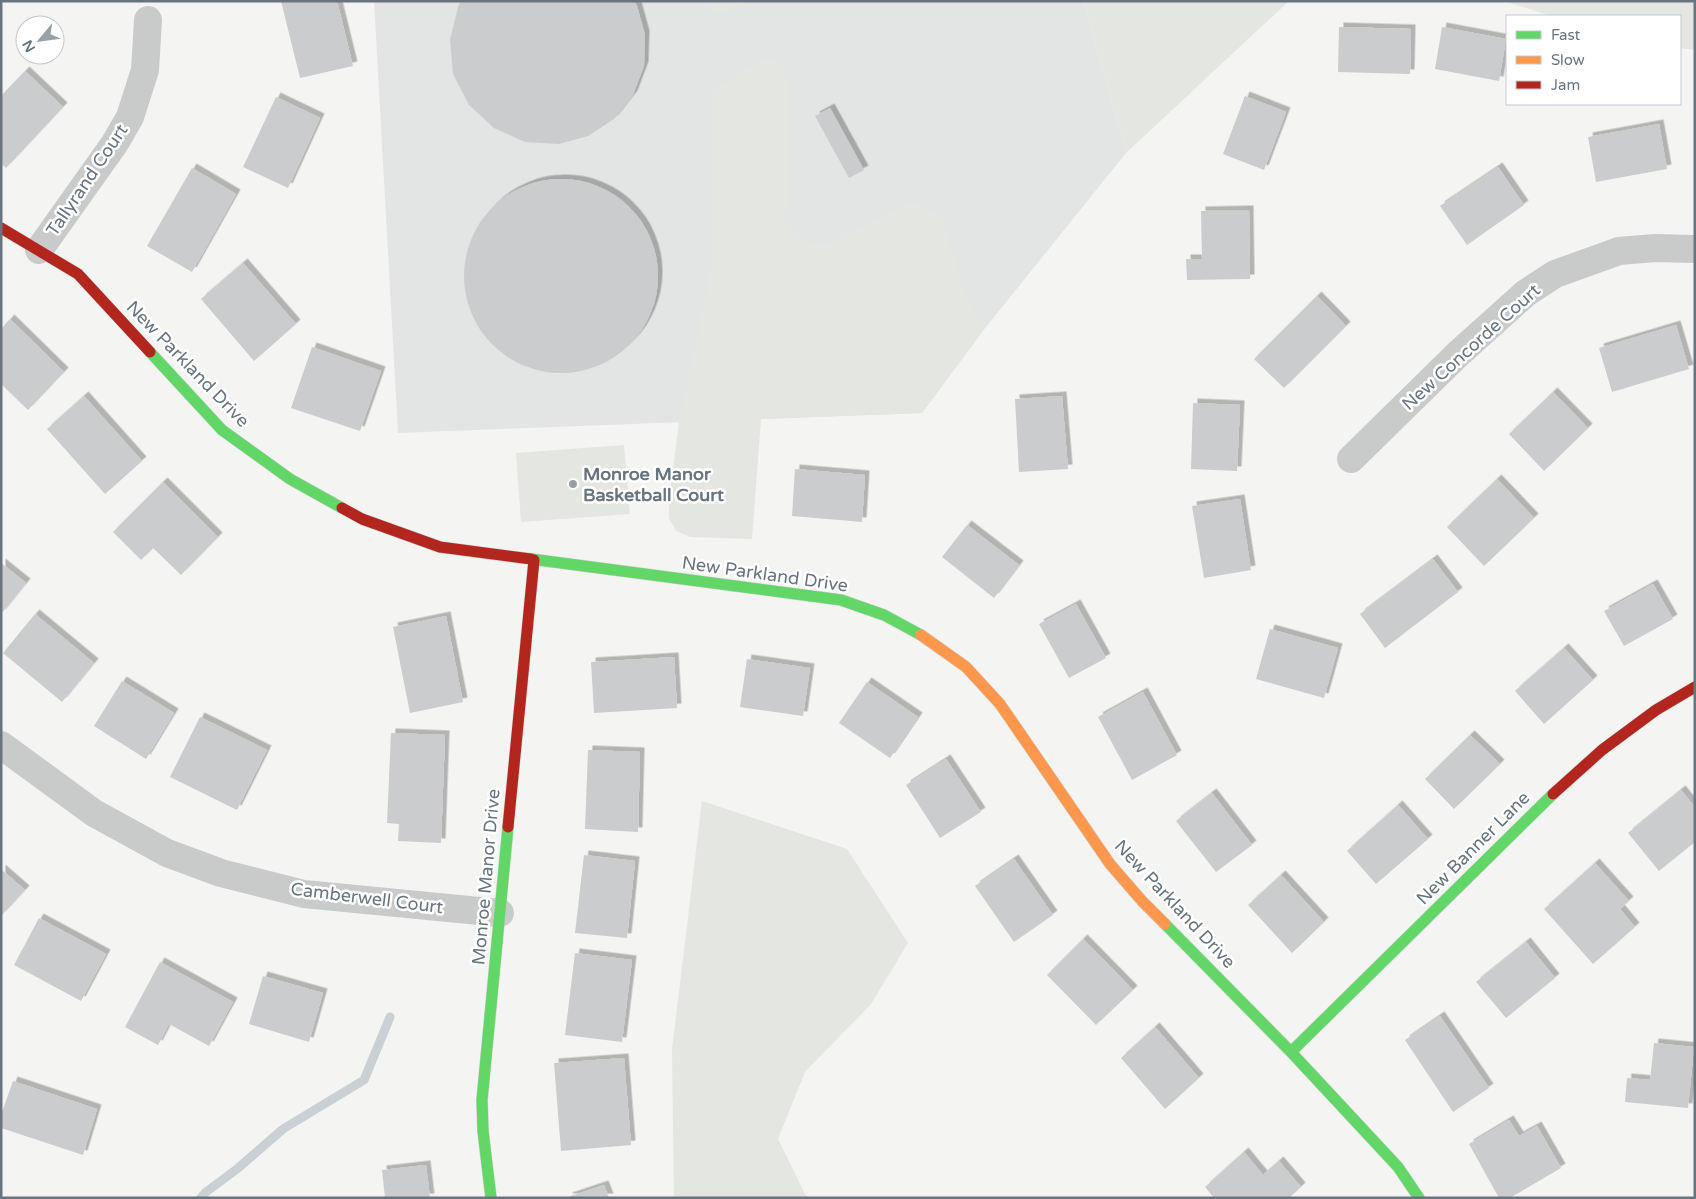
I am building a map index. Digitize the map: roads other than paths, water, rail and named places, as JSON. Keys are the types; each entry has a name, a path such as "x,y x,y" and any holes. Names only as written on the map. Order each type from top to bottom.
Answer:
{"street":[{"name":"Tallyrand Court","path":"39,250 115,143 130,117 145,70 148,20"},
{"name":"New Parkland Drive","path":"1,228 78,274 222,430 290,480 362,519 440,547 841,600 884,615 926,637 966,667 1000,704 1110,864 1142,901 1291,1052 1398,1167 1419,1198"},
{"name":"New Concorde Court","path":"1351,460 1458,354 1526,292 1555,274 1619,251 1655,248 1695,249"},
{"name":"Monroe Manor Drive","path":"491,1198 483,1131 482,1100 534,560"},
{"name":"New Banner Lane","path":"1291,1052 1573,776 1602,750 1656,710 1695,687"},
{"name":"Camberwell Court","path":"1,745 94,812 168,853 221,873 304,894 500,913"}],"waterway":[{"path":"201,1198 283,1129 364,1080 390,1017"}],"place":[{"name":"Monroe Manor Basketball Court","path":"573,484"}]}
